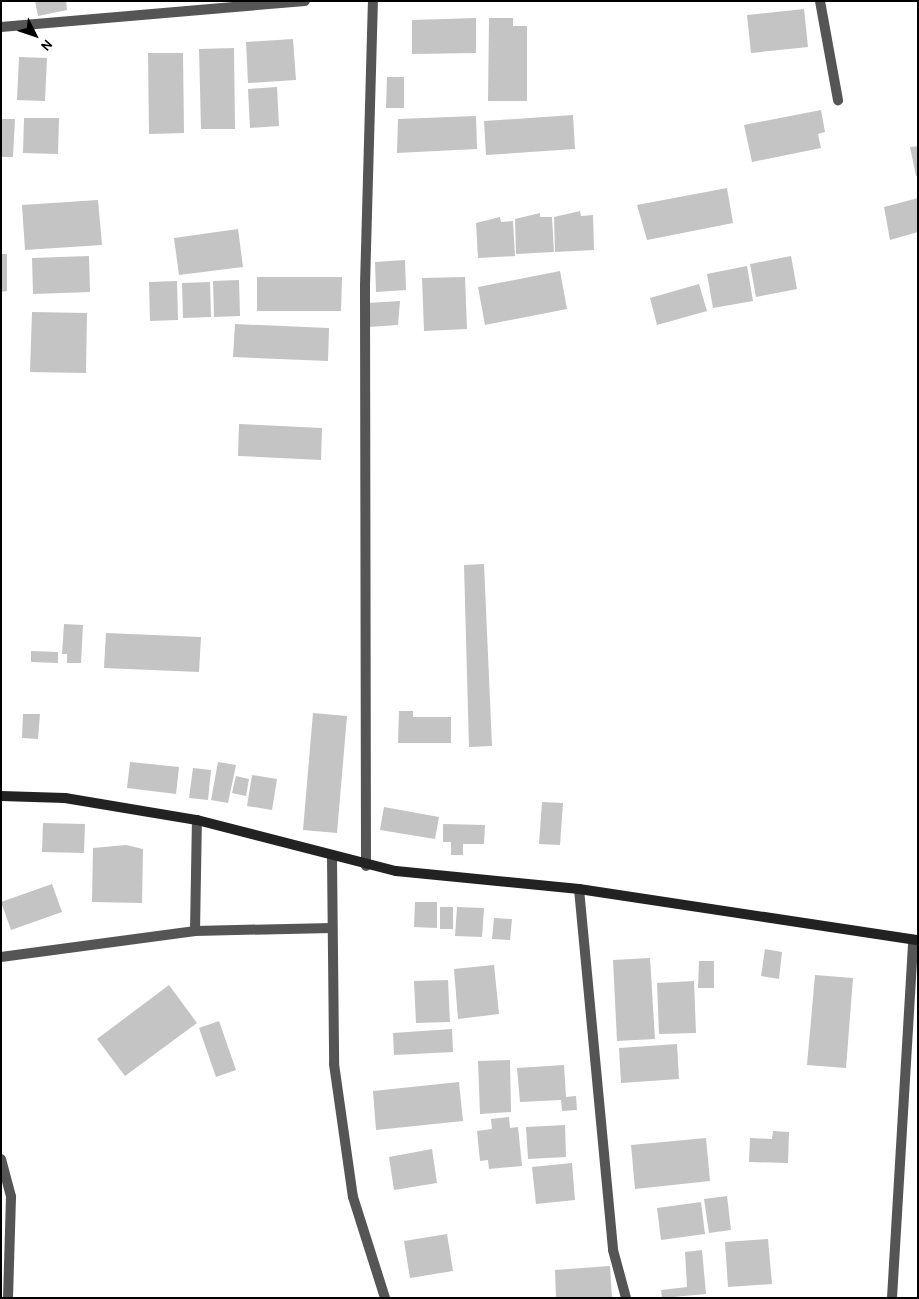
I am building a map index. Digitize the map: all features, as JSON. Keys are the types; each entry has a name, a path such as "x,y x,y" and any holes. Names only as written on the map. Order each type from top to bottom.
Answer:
{"street":[{"path":"1,27 304,1"},
{"path":"366,866 365,285 373,1"},
{"path":"820,1 838,100"},
{"path":"1,796 65,798 197,820 366,866 579,889 916,940 892,1298"},
{"path":"196,931 197,820"},
{"path":"332,858 334,1064 353,1197 385,1298"},
{"path":"579,889 613,1250 626,1298"},
{"path":"1,957 196,931 332,928"},
{"path":"1,1159 10,1197 8,1298"}],"building":[{"path":"35,1 66,1 67,10 38,16"},
{"path":"804,9 808,47 751,53 747,15"},
{"path":"476,18 476,53 412,54 412,20"},
{"path":"489,18 513,18 513,26 527,26 527,101 488,101"},
{"path":"293,39 296,80 248,83 246,42"},
{"path":"234,48 235,129 201,129 199,49"},
{"path":"148,53 183,53 184,133 149,134"},
{"path":"19,57 47,58 45,101 17,100"},
{"path":"387,77 404,77 404,108 386,108"},
{"path":"277,87 279,126 250,128 248,89"},
{"path":"821,110 825,132 818,134 821,148 752,162 744,125"},
{"path":"573,115 575,149 486,155 484,121"},
{"path":"476,116 477,149 397,153 398,119"},
{"path":"24,118 59,118 58,154 23,153"},
{"path":"1,119 15,119 13,157 1,157"},
{"path":"918,146 918,176 916,176 910,147"},
{"path":"727,188 733,223 647,240 637,205"},
{"path":"918,198 918,232 890,240 884,207"},
{"path":"98,200 102,245 25,250 22,205"},
{"path":"580,211 581,216 593,215 594,250 555,252 554,217"},
{"path":"540,213 540,217 552,217 554,252 516,254 515,219"},
{"path":"500,217 501,222 513,221 515,256 478,258 476,223"},
{"path":"238,229 243,267 179,275 174,238"},
{"path":"1,254 7,254 7,291 1,292"},
{"path":"89,256 90,292 33,294 32,258"},
{"path":"791,256 797,289 756,297 750,264"},
{"path":"405,260 406,290 376,292 375,262"},
{"path":"747,266 753,301 713,308 707,274"},
{"path":"560,271 567,309 485,325 478,287"},
{"path":"257,277 342,277 341,311 257,311"},
{"path":"465,277 467,329 424,331 422,278"},
{"path":"239,280 240,316 214,317 213,281"},
{"path":"177,281 178,320 150,321 149,282"},
{"path":"210,282 211,317 183,318 182,283"},
{"path":"699,284 707,311 657,325 650,298"},
{"path":"400,301 398,325 369,327 368,303"},
{"path":"32,312 87,313 86,373 30,372"},
{"path":"235,324 329,328 328,361 233,357"},
{"path":"239,424 322,428 321,460 238,456"},
{"path":"484,564 492,746 469,747 464,565"},
{"path":"64,624 83,625 81,663 67,663 67,654 62,654"},
{"path":"106,633 201,637 199,672 104,668"},
{"path":"31,651 58,652 58,663 31,662"},
{"path":"399,711 413,711 413,717 451,717 451,743 398,743"},
{"path":"313,713 347,716 337,833 303,830"},
{"path":"23,714 40,714 38,739 22,738"},
{"path":"130,762 179,767 176,794 127,788"},
{"path":"218,762 236,765 228,803 211,800"},
{"path":"193,768 211,770 208,800 189,798"},
{"path":"252,775 277,779 272,810 247,806"},
{"path":"236,776 249,779 246,796 232,793"},
{"path":"542,802 563,803 560,845 539,844"},
{"path":"384,807 439,817 435,839 380,830"},
{"path":"43,823 85,824 84,853 42,852"},
{"path":"443,824 485,825 484,844 463,844 463,855 451,855 451,842 443,842"},
{"path":"126,845 143,849 142,903 92,902 93,848"},
{"path":"52,884 62,912 11,930 1,902"},
{"path":"415,902 437,902 437,928 414,927"},
{"path":"440,907 453,907 453,929 440,929"},
{"path":"457,907 484,908 482,937 455,936"},
{"path":"494,918 512,919 510,940 492,939"},
{"path":"765,949 782,952 779,979 761,976"},
{"path":"650,958 655,1039 617,1041 613,960"},
{"path":"699,961 714,961 714,988 698,988"},
{"path":"494,965 499,1014 458,1019 454,969"},
{"path":"815,975 853,978 846,1068 807,1065"},
{"path":"448,980 450,1022 416,1023 414,981"},
{"path":"694,981 696,1033 659,1034 657,983"},
{"path":"169,985 197,1023 125,1076 97,1039"},
{"path":"219,1021 236,1070 216,1077 199,1028"},
{"path":"452,1029 453,1052 394,1055 393,1033"},
{"path":"677,1044 679,1079 621,1083 619,1048"},
{"path":"510,1060 511,1112 480,1114 478,1061"},
{"path":"564,1065 566,1097 576,1096 577,1110 562,1111 561,1100 520,1102 517,1068"},
{"path":"459,1082 463,1121 376,1130 373,1091"},
{"path":"509,1117 510,1128 518,1127 522,1166 489,1169 488,1160 480,1161 477,1131 492,1129 491,1119"},
{"path":"565,1125 566,1157 528,1159 526,1127"},
{"path":"773,1131 789,1132 788,1163 749,1162 750,1138 772,1139"},
{"path":"706,1138 710,1181 635,1189 631,1145"},
{"path":"432,1149 437,1183 394,1190 389,1157"},
{"path":"572,1163 575,1200 536,1204 532,1167"},
{"path":"727,1196 731,1230 709,1233 704,1199"},
{"path":"701,1202 705,1234 661,1240 657,1208"},
{"path":"447,1234 453,1271 410,1278 404,1241"},
{"path":"768,1239 772,1284 728,1287 725,1242"},
{"path":"702,1250 706,1294 662,1298 661,1290 687,1287 685,1252"},
{"path":"610,1266 612,1298 556,1298 555,1270"}]}
